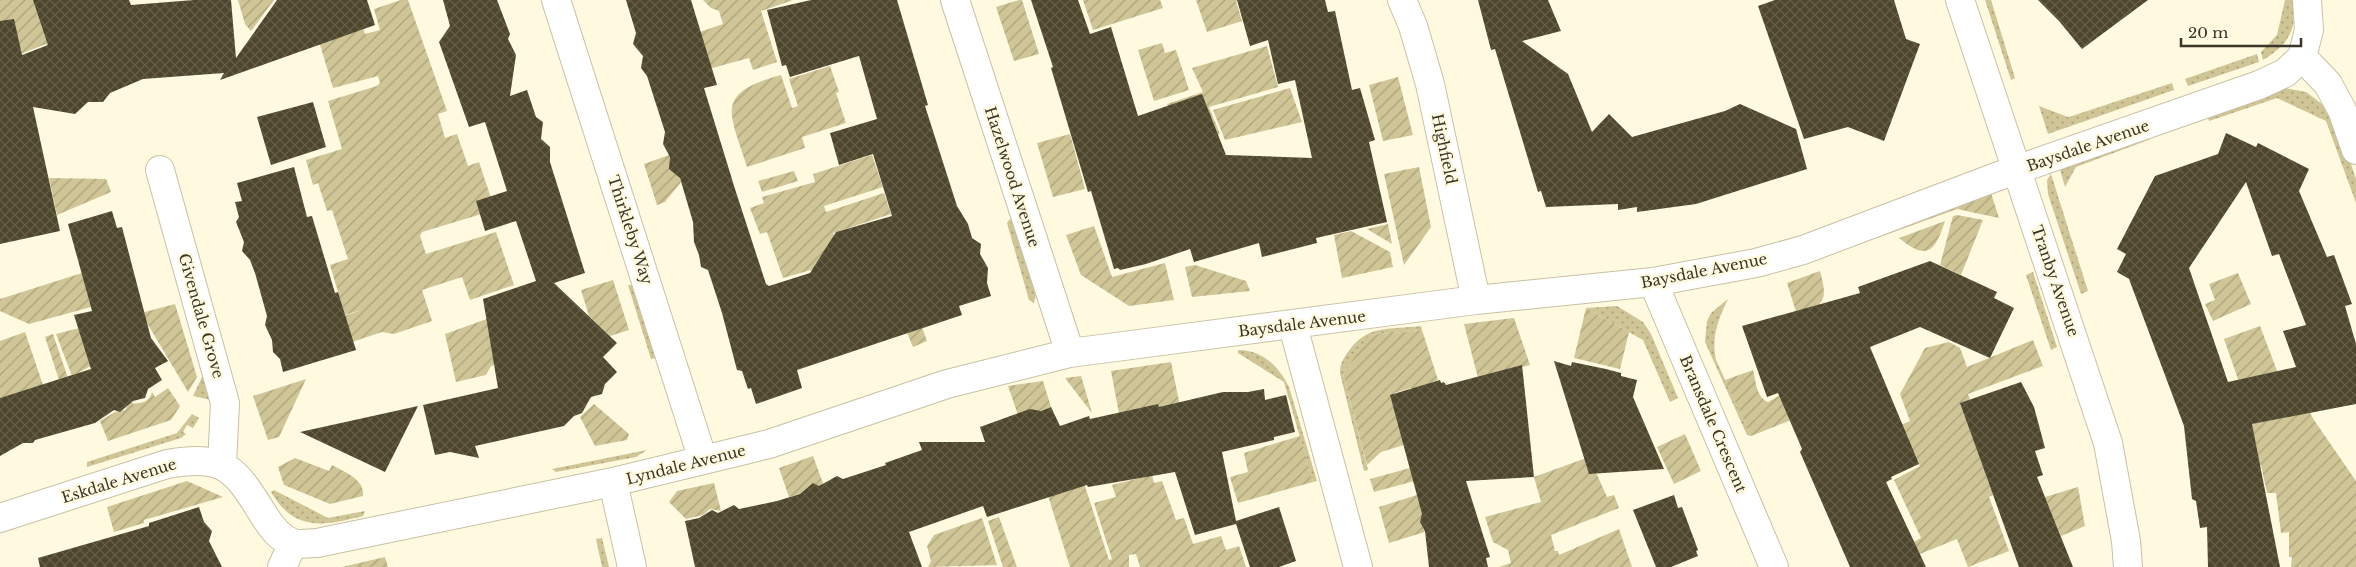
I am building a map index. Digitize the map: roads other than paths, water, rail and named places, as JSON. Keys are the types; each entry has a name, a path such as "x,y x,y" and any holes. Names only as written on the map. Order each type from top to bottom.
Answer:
{"street":[{"name":"Thirkleby Way","path":"556,0 703,460"},
{"name":"Hazelwood Avenue","path":"955,0 1070,353"},
{"name":"Highfield","path":"1402,0 1413,26 1430,84 1476,300"},
{"name":"Tranby Avenue","path":"1960,0 2108,443 2126,541 2128,567"},
{"path":"2307,0 2309,30 2302,57 2328,84 2342,110 2356,150"},
{"name":"Baysdale Avenue","path":"1070,353 1293,326 1476,300 1653,282 1756,262 1803,250 2259,85 2285,73 2302,57"},
{"name":"Givendale Grove","path":"160,170 225,403 222,465"},
{"name":"Bransdale Crescent","path":"1653,282 1774,567"},
{"path":"1293,326 1358,567"},
{"name":"Lyndale Avenue","path":"293,543 317,543 613,482 770,444 947,384 1070,353"},
{"name":"Eskdale Avenue","path":"0,518 167,464 196,460 222,465 240,478 274,531 293,543"},
{"path":"613,482 632,567"},
{"path":"282,567 293,543"}]}
